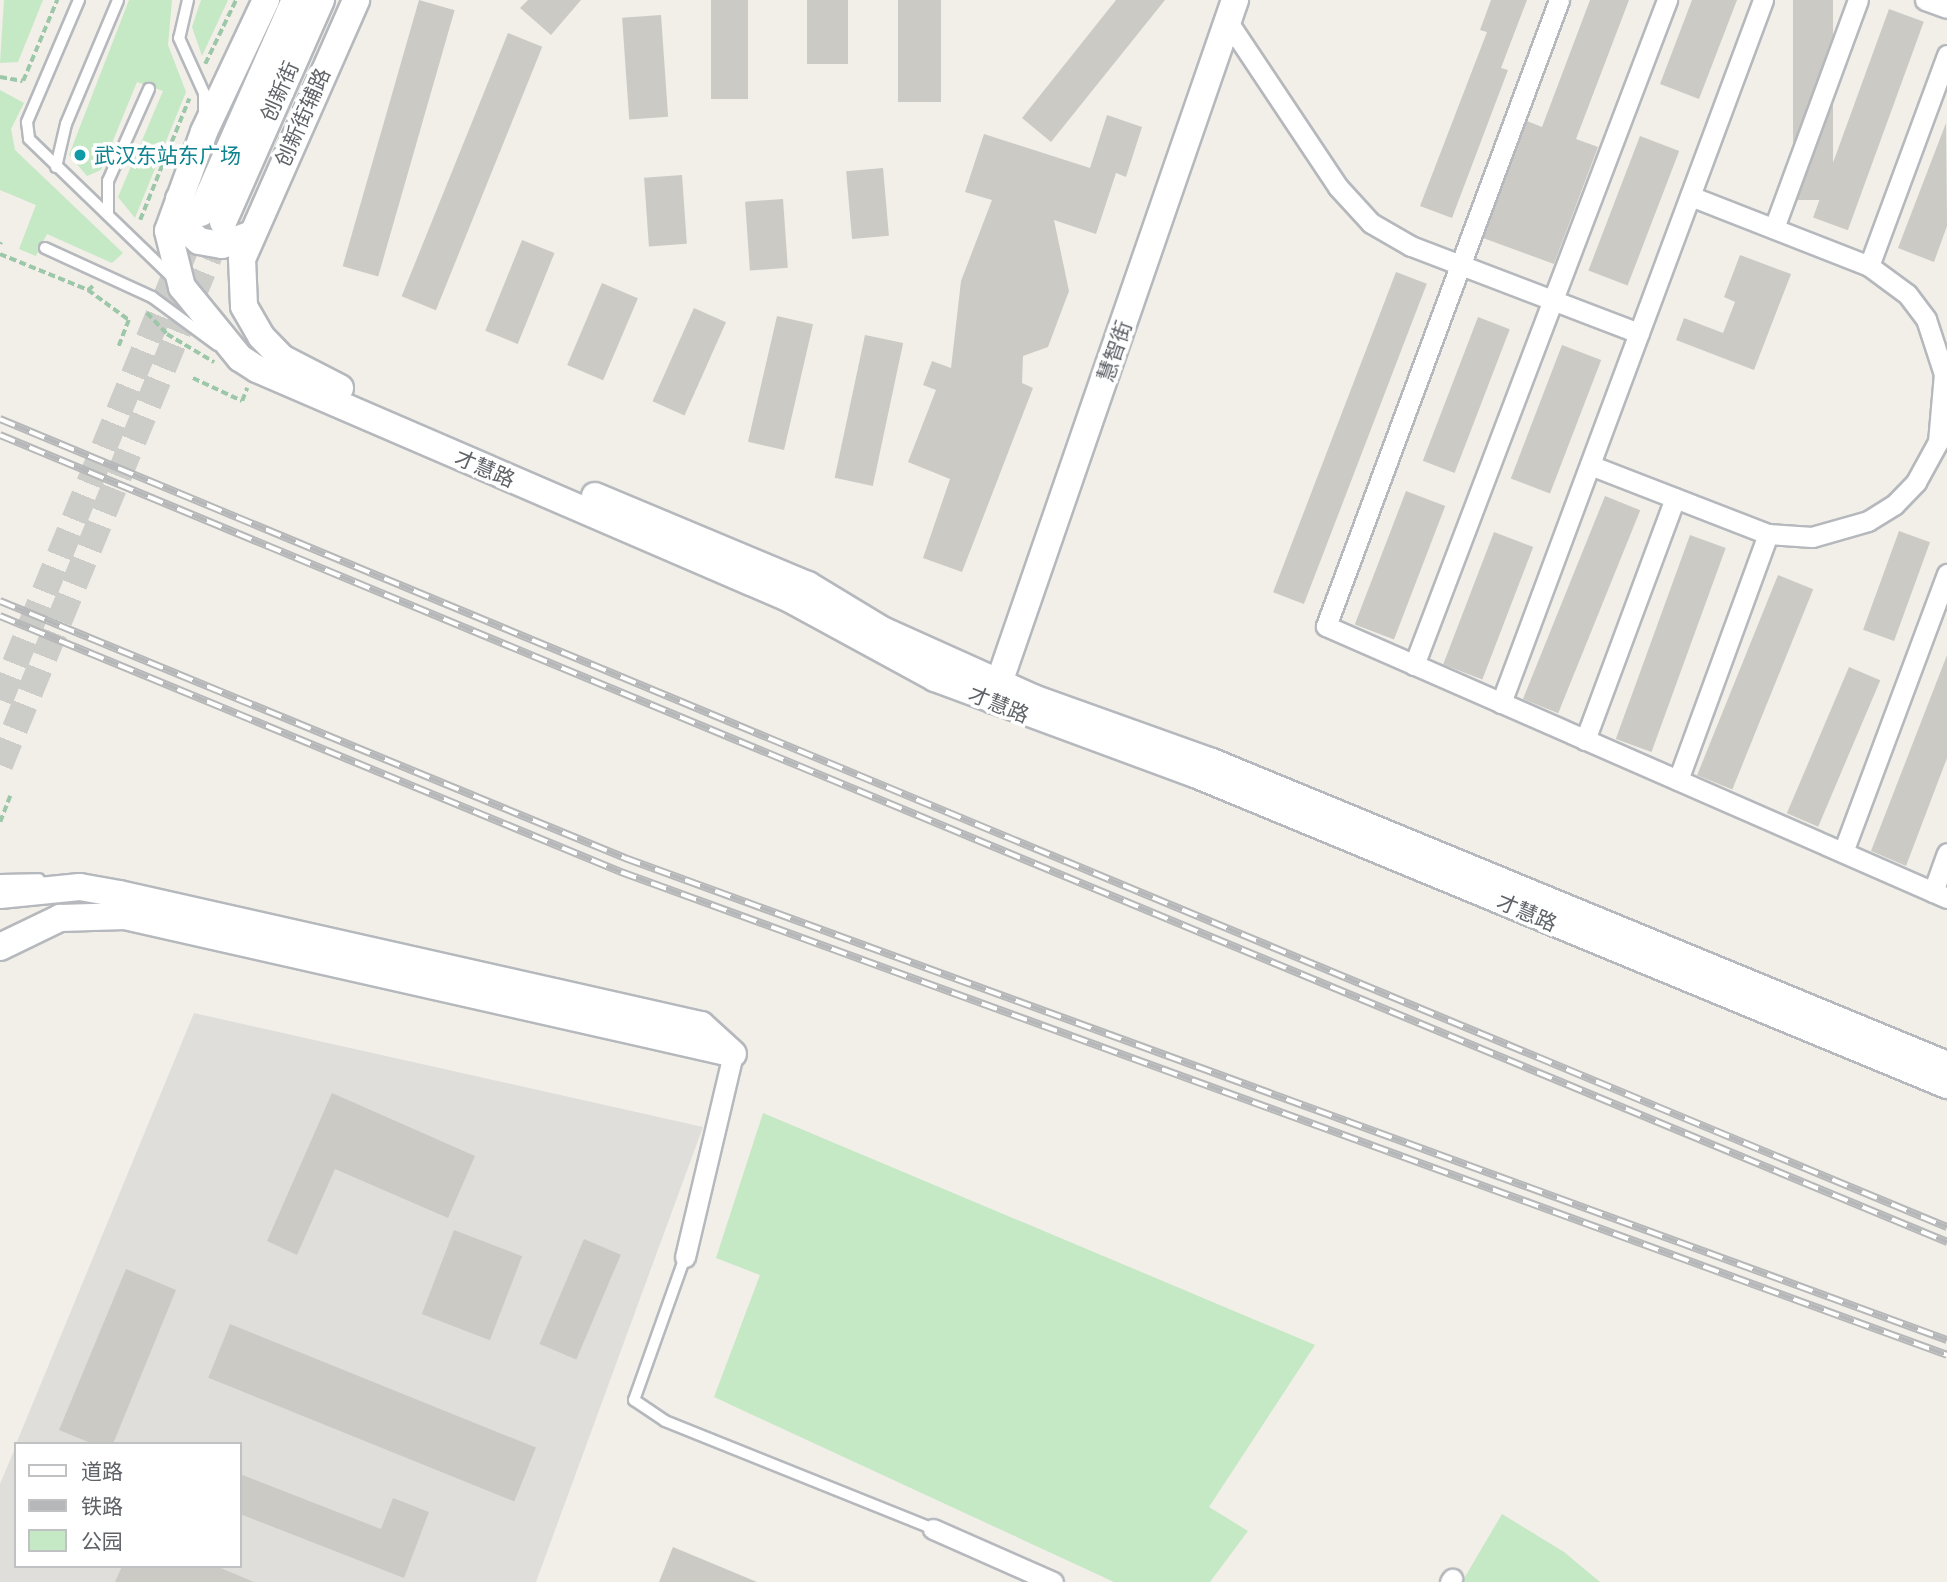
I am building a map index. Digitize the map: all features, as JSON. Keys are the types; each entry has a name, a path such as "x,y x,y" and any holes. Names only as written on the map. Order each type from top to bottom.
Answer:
{"street":[{"path":"250,235 222,245 199,241 182,226 179,197 204,132 266,0"},
{"name":"创新街","path":"295,0 212,217 321,0"},
{"name":"创新街辅路","path":"250,235 356,0"},
{"path":"1559,0 1326,626 1940,895 1947,853"},
{"path":"1415,665 1667,0"},
{"path":"1501,703 1763,0"},
{"path":"1774,229 1858,0"},
{"path":"1925,0 1947,8"},
{"path":"1228,7 1355,207 1392,236 1460,265 1639,333"},
{"name":"慧智街","path":"990,690 1228,7"},
{"path":"1869,266 1947,55"},
{"path":"1590,465 1768,534 1812,537 1868,521 1916,482 1942,444 1946,401 1937,346 1907,294 1869,266 1690,195"},
{"name":"才慧路","path":"179,197 168,231 182,287 234,368 267,376 790,599 872,649 990,690 1201,757 1947,1065"},
{"name":"才慧路","path":"250,235 242,259 244,306 282,358 808,585 882,631 990,690 1947,1085"},
{"path":"1585,740 1675,498"},
{"path":"1678,780 1768,534"},
{"path":"1843,852 1939,622 1947,574"},
{"path":"0,895 80,887 701,1025 733,1054"},
{"path":"0,947 60,919 125,916 733,1054"},
{"path":"685,1257 733,1054"},
{"path":"933,1529 1053,1582"}],"lane":[{"path":"79,0 27,122 29,139 182,287"},
{"path":"56,167 66,124 118,0"},
{"path":"188,0 179,38 204,93 204,132"},
{"path":"108,215 108,181 149,89"},
{"path":"45,248 152,297 234,368"},
{"path":"0,880 80,887"},
{"path":"685,1257 634,1400 665,1420 933,1529"}],"path":[{"path":"0,77 23,81 57,0"},
{"path":"204,66 236,0"},
{"path":"141,220 189,99"},
{"path":"0,254 88,290 129,320 118,348"},
{"path":"88,290 97,284"},
{"path":"144,309 167,334 234,368 249,383 242,401 193,378"},
{"path":"0,822 10,796"}],"shaded area":[{"path":"194,1013 703,1127 536,1582 0,1582 0,1484 14,1451 14,1568 242,1568 242,1442 17,1442"}],"green space":[{"path":"4,0 43,0 18,62 0,63"},
{"path":"129,0 172,0 168,45 186,92 135,218 118,197 163,91 137,82 101,170 87,176 69,155"},
{"path":"201,0 228,0 202,56 192,27"},
{"path":"0,90 24,103 11,129 15,150 123,253 112,263 47,234 36,256 19,249 36,205 0,190"},
{"path":"763,1113 1315,1345 1209,1507 1248,1531 1210,1582 1114,1582 714,1397 760,1275 716,1258"},
{"path":"1502,1514 1564,1552 1600,1582 1462,1582"}],"building":[{"path":"419,0 455,10 378,276 343,266"},
{"path":"528,0 581,0 551,35 520,8"},
{"path":"711,0 748,0 748,99 711,99"},
{"path":"807,0 848,0 848,64 807,64"},
{"path":"898,0 941,0 941,102 898,102"},
{"path":"1116,0 1165,0 1051,142 1022,118"},
{"path":"1491,0 1527,0 1501,68 1508,70 1452,218 1420,206 1487,32 1480,30"},
{"path":"1590,0 1629,0 1576,139 1598,147 1554,264 1483,238 1527,121 1542,127"},
{"path":"1692,0 1737,0 1699,99 1660,84"},
{"path":"1793,0 1833,0 1833,200 1793,200"},
{"path":"1889,9 1924,22 1848,230 1813,218"},
{"path":"661,15 668,117 629,119 622,18"},
{"path":"508,33 542,47 436,310 402,296"},
{"path":"1107,115 1142,127 1126,177 1116,173 1096,234 1054,220 1069,291 1048,347 1023,356 1022,383 1033,388 962,572 923,558 950,479 908,462 936,390 923,385 932,361 951,368 961,281 992,200 965,192 984,134 1090,168"},
{"path":"1946,123 1947,226 1934,262 1898,248"},
{"path":"1640,136 1679,151 1628,285 1588,270"},
{"path":"883,168 889,236 852,239 846,171"},
{"path":"682,175 687,244 649,246 644,178"},
{"path":"783,199 788,268 750,270 745,202"},
{"path":"522,240 554,253 518,344 485,331"},
{"path":"1740,255 1791,274 1754,370 1676,340 1684,318 1723,333 1735,302 1724,297"},
{"path":"1396,272 1427,284 1304,604 1273,592"},
{"path":"602,283 638,298 603,380 567,365"},
{"path":"694,308 726,322 684,415 653,401"},
{"path":"777,316 813,324 784,450 748,442"},
{"path":"1478,317 1510,329 1455,473 1423,461"},
{"path":"865,335 903,343 873,486 835,478"},
{"path":"1562,345 1601,360 1550,494 1511,479"},
{"path":"1406,491 1445,506 1394,640 1355,625"},
{"path":"1605,496 1640,510 1558,713 1523,699"},
{"path":"1899,531 1930,542 1894,641 1863,630"},
{"path":"1494,532 1533,547 1482,680 1443,665"},
{"path":"1690,535 1726,548 1651,752 1616,739"},
{"path":"1778,575 1813,589 1732,790 1697,775"},
{"path":"1947,655 1947,758 1906,866 1871,851"},
{"path":"1849,667 1880,680 1818,827 1787,813"},
{"path":"332,1093 475,1156 448,1218 335,1169 297,1255 267,1241"},
{"path":"454,1230 522,1256 490,1340 422,1314"},
{"path":"584,1239 621,1255 576,1360 539,1344"},
{"path":"126,1269 176,1290 114,1442 88,1442 59,1430"},
{"path":"230,1324 536,1448 514,1501 208,1378"},
{"path":"242,1475 381,1529 393,1498 429,1512 404,1578 242,1515"},
{"path":"673,1547 757,1582 659,1582"},
{"path":"121,1568 221,1568 254,1582 115,1582"}],"tunnel":[{"path":"0,700 200,214"},
{"path":"0,765 223,223"}],"railway":[{"path":"0,419 1947,1227"},
{"path":"0,435 1947,1242"},
{"path":"0,601 625,858 1947,1340"},
{"path":"0,616 621,872 1947,1355"}],"place":[{"name":"武汉东站东广场","path":"80,155"}]}
